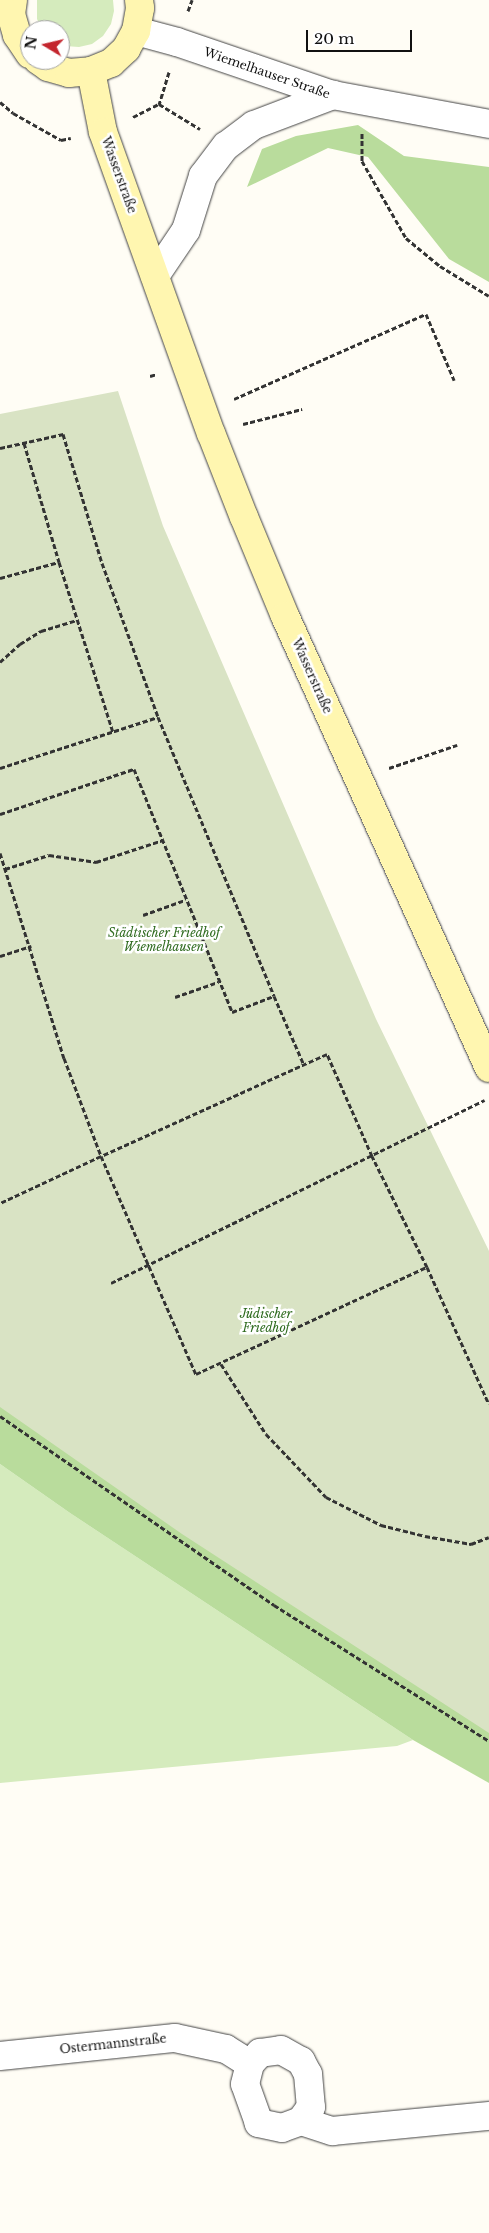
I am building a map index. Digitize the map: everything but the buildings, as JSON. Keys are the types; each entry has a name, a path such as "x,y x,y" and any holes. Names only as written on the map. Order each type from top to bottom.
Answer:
{"main road":[{"path":"58,70 69,73 92,71 111,63 126,49 136,31 140,8 139,0"},
{"path":"8,10 20,39"},
{"name":"Wasserstraße","path":"92,71 103,132 207,423 285,616 489,1068"}],"street":[{"name":"Wiemelhauser Straße","path":"136,31 178,42 333,95 489,124"},
{"path":"155,276 186,230 203,176 226,146 254,125 333,95"},
{"name":"Ostermannstraße","path":"0,2056 174,2038 226,2049 250,2064"},
{"path":"301,2122 312,2107 308,2074 302,2061 281,2050 260,2053 250,2064 245,2084 259,2123 282,2128 301,2122 332,2131 489,2116"}],"path":[{"path":"192,0 159,104 226,146"},
{"path":"362,100 362,161 406,238 440,266 489,296"},
{"path":"0,102 13,113 61,140"},
{"path":"207,423 426,314 454,380"},
{"path":"207,423 302,409"},
{"path":"0,448 63,434 102,564 158,717 304,1065"},
{"path":"24,443 59,562 113,732"},
{"path":"0,578 59,562"},
{"path":"0,662 20,644 41,631 77,620"},
{"path":"0,768 158,717"},
{"path":"357,779 457,745"},
{"path":"0,814 134,769 218,982 232,1012 274,996"},
{"path":"5,869 49,855 96,862 162,840"},
{"path":"0,853 1,861 31,946 64,1058 101,1156 196,1374 222,1364 427,1267"},
{"path":"144,915 185,900"},
{"path":"0,956 31,946"},
{"path":"175,997 218,982"},
{"path":"0,1203 327,1054 372,1156 427,1267 489,1404"},
{"path":"111,1283 489,1098"},
{"path":"222,1364 266,1434 326,1497 381,1525 425,1536 471,1544 489,1537"},
{"path":"0,1416 274,1605 489,1741"}],"green space":[{"path":"37,0 113,0 114,11 111,24 103,36 92,44 79,47 70,46 70,20 37,19"},
{"path":"358,125 404,156 489,167 489,282 449,259 368,157 328,148 247,187 262,149 296,136"},
{"path":"118,391 163,526 376,1019 489,1251 489,1733 182,1534 0,1407 0,414"},
{"path":"0,1382 489,1725 489,1783 413,1740 70,1513 0,1464"},
{"path":"0,1464 70,1513 413,1740 397,1746 0,1783"}],"park label":[{"name":"Städtischer Friedhof Wiemelhausen","path":"164,940"},
{"name":"Jüdischer Friedhof","path":"266,1321"}]}
